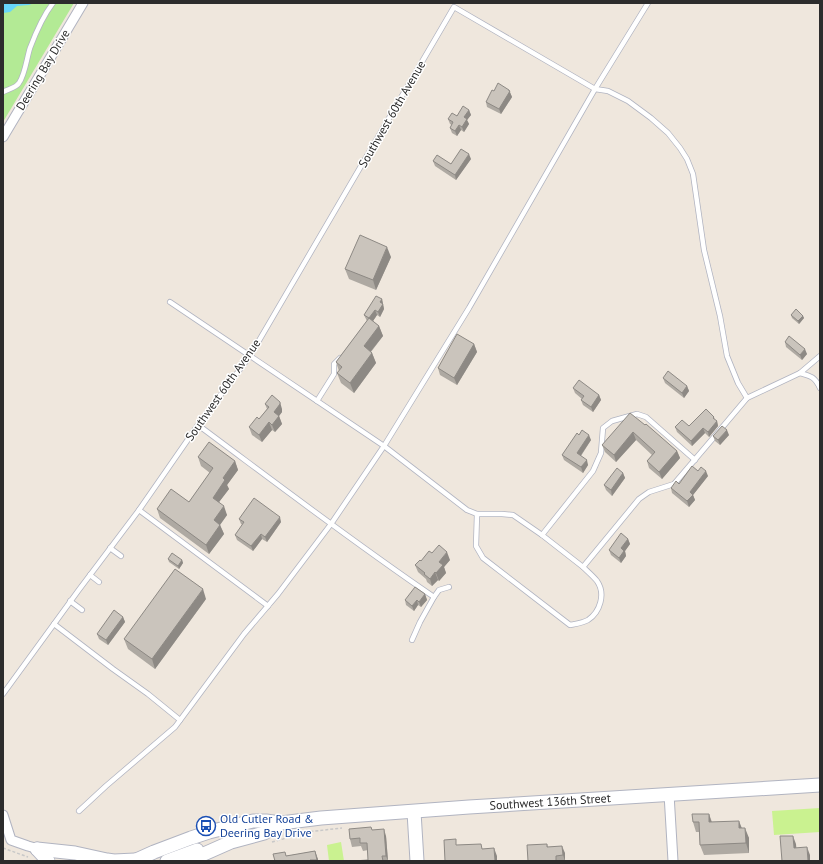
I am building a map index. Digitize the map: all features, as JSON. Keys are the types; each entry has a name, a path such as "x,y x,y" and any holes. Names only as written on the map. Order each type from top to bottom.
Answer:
{"main road":[{"name":"Southwest 136th Street","path":"34,853 75,853 114,861 135,860 191,838 253,821 281,823 320,818 468,807 820,785"},
{"path":"414,812 417,861"},
{"name":"Southwest 136th Street","path":"188,861 231,842 264,833 281,823"},
{"path":"167,861 200,849 231,842"},
{"path":"34,853 48,861"}],"street":[{"name":"Deering Bay Drive","path":"3,137 83,3"},
{"path":"669,794 673,861"},
{"path":"3,816 7,838 34,853 77,859 79,861"}],"lane":[{"path":"3,92 18,85 30,48 47,12 53,3"},
{"path":"79,812 106,786 175,727 244,634 278,594 331,524 384,446 473,302 595,89 648,3"},
{"name":"Southwest 60th Avenue","path":"3,694 70,601 139,510 198,425 250,356 454,7 595,89"},
{"path":"595,89 608,91 628,101 651,118 668,133 687,159 694,174 704,250 720,316 727,356 738,383 747,398"},
{"path":"170,302 384,446 467,510 477,514 513,515 542,535 583,567 597,581 601,592 601,603 596,613 587,621 570,625 483,558 476,546 477,514"},
{"path":"317,401 334,374 334,364 343,354"},
{"path":"583,567 639,500 649,492 674,484 747,398 800,373 820,356"},
{"path":"800,373 816,380 820,388"},
{"path":"542,535 593,471 601,453 603,428 612,421 636,414 646,417 695,460"},
{"path":"198,425 331,524 399,573 434,596"},
{"path":"139,510 268,606"},
{"path":"110,548 121,556"},
{"path":"90,575 99,582"},
{"path":"412,640 425,611 434,596 439,590 449,587"},
{"path":"70,601 82,610"},
{"path":"54,624 148,694 180,720"}],"path":[{"path":"272,842 298,833 348,828"},
{"path":"3,848 34,853"}],"green space":[{"path":"3,3 74,3 3,122"},
{"path":"820,808 820,832 774,835 772,811"},
{"path":"341,842 344,861 329,861 327,845"}],"water":[{"path":"3,3 34,3 17,6 10,12 3,13"}],"building":[{"path":"498,83 510,91 499,109 486,102 492,90 494,91"},
{"path":"463,106 469,110 464,117 467,119 462,127 459,125 455,131 450,128 453,122 448,119 452,113 457,116"},
{"path":"461,149 469,154 455,175 433,161 437,155 451,164"},
{"path":"360,235 387,247 373,280 345,269"},
{"path":"376,296 382,299 380,302 383,304 378,312 375,310 369,318 364,315"},
{"path":"796,309 803,316 798,321 791,315"},
{"path":"369,318 379,326 364,346 372,353 350,383 337,373 342,367 336,362"},
{"path":"457,334 474,344 454,378 438,368"},
{"path":"789,336 805,349 800,355 785,342"},
{"path":"668,371 687,386 682,393 663,378"},
{"path":"579,380 599,395 591,407 581,400 584,396 573,388"},
{"path":"272,395 280,402 274,412 279,416 272,425 269,422 259,435 249,427 257,417 259,419 269,407 265,404"},
{"path":"706,409 717,421 708,432 703,428 691,441 675,427 682,420 689,426"},
{"path":"630,413 645,425 646,424 677,451 659,472 647,461 655,452 633,432 614,455 602,445"},
{"path":"722,426 727,430 718,440 713,436"},
{"path":"582,430 589,435 577,453 587,460 581,467 562,455 577,433 579,435"},
{"path":"209,442 235,461 223,478 225,480 213,498 224,506 214,520 220,525 206,545 157,509 171,489 189,502 213,468 198,457"},
{"path":"692,466 698,471 701,467 706,471 690,492 693,495 687,501 671,488 676,481 679,484"},
{"path":"617,468 623,473 611,490 604,485"},
{"path":"254,498 280,517 265,537 261,534 251,546 235,535 244,522 239,519"},
{"path":"621,533 628,539 621,548 624,551 619,558 609,550"},
{"path":"439,545 447,552 439,562 443,565 430,579 415,565 420,560 421,561 429,551 432,553"},
{"path":"172,553 182,560 178,566 168,559"},
{"path":"175,569 203,589 152,659 124,639"},
{"path":"415,587 425,594 419,602 417,600 412,606 405,600"},
{"path":"114,610 123,617 106,640 97,634"},
{"path":"692,814 709,814 709,822 739,821 739,828 745,828 746,843 700,845 699,822 693,822"},
{"path":"371,827 372,830 384,829 386,856 382,856 383,861 353,861 368,860 367,843 360,843 360,838 350,839 349,829"},
{"path":"780,836 793,836 794,848 807,847 808,861 782,861"},
{"path":"456,839 456,845 481,844 482,849 494,848 495,861 445,861 444,840"},
{"path":"547,844 547,847 562,846 563,855 556,856 556,861 528,861 527,845"},
{"path":"315,851 317,860 310,861 275,861 273,854 285,852 286,856"}],"place":[{"name":"Old Cutler Road & Deering Bay Drive","path":"206,826"}]}
